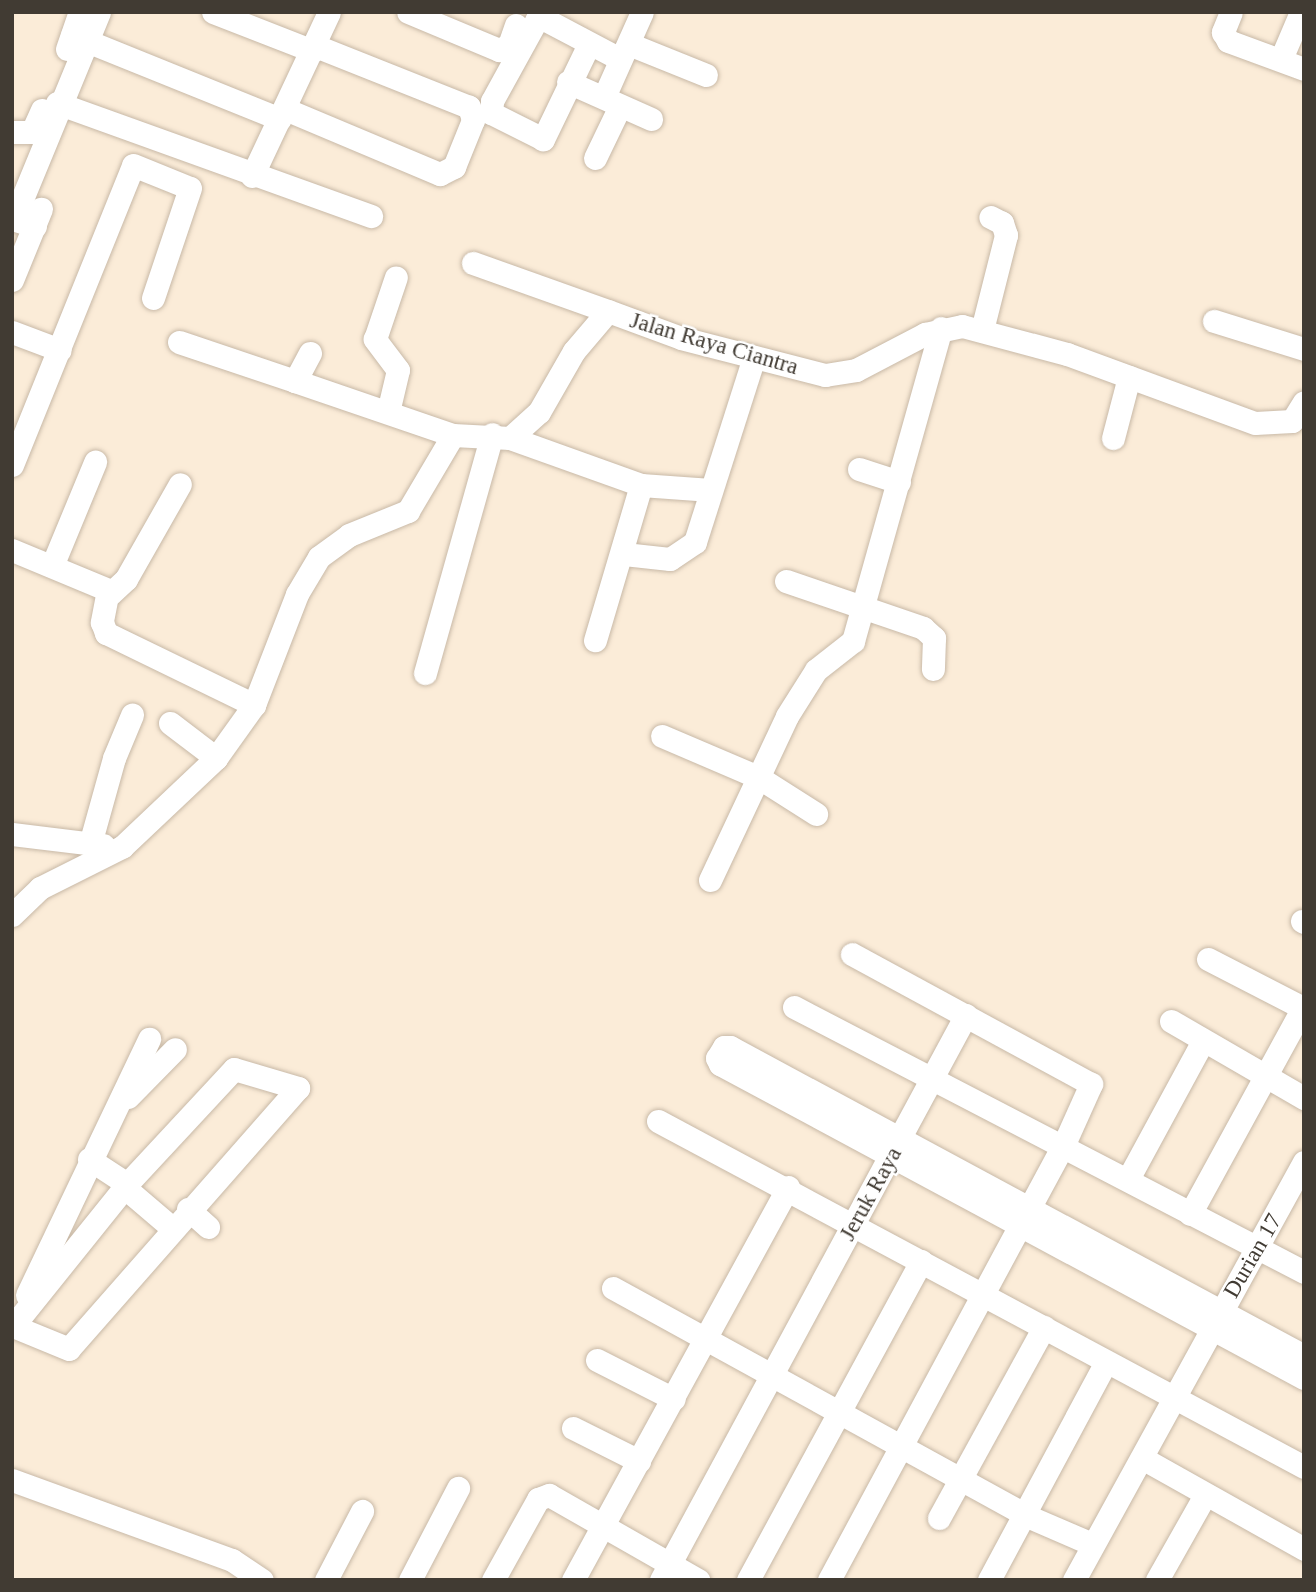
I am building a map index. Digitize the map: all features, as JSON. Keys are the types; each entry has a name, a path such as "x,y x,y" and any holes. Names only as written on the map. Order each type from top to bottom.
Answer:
{"street":[{"path":"12,280 36,157 79,38 79,12"},
{"path":"12,132 25,136 34,129 79,38 99,12"},
{"path":"79,38 440,174 454,167 474,120 469,107 213,12"},
{"path":"252,176 329,12"},
{"path":"408,12 499,50 509,45 520,12"},
{"path":"595,158 625,52 642,12"},
{"path":"1231,12 1223,32 1228,41 1304,69"},
{"path":"1281,59 1301,12"},
{"path":"589,44 568,82 543,139 491,113 492,101 534,20 544,19 589,44 706,75"},
{"path":"568,82 651,119"},
{"path":"57,103 252,176 371,216"},
{"path":"12,149 36,157"},
{"path":"12,465 133,165 190,188 153,298"},
{"path":"982,330 1006,235 1002,223 990,217"},
{"path":"473,263 608,311"},
{"path":"388,412 398,371 375,339 396,277"},
{"name":"Jalan Raya Ciantra","path":"501,436 539,412 574,351 608,311 754,357 841,374 940,328 982,330 1129,377 1255,423 1292,421 1304,402"},
{"path":"1214,321 1304,349"},
{"path":"710,880 794,705 816,670 850,644 864,608 940,328"},
{"path":"12,332 60,350"},
{"path":"179,342 453,435 501,436 640,485 711,490"},
{"path":"295,381 310,353"},
{"path":"624,554 650,561 686,553 698,536 754,357"},
{"path":"1113,438 1129,377"},
{"path":"12,915 40,888 122,847 216,758 254,705 297,594 319,557 349,535 408,511 453,435"},
{"path":"425,673 501,436"},
{"path":"52,566 95,462"},
{"path":"859,469 899,482"},
{"path":"180,484 126,579 110,594 102,622 106,633 254,705"},
{"path":"595,640 624,554 640,485"},
{"path":"12,550 92,579 110,594"},
{"path":"786,581 930,632 933,669"},
{"path":"90,844 114,758 132,715"},
{"path":"170,723 216,758"},
{"path":"662,736 758,777 816,814"},
{"path":"12,834 122,847"},
{"path":"829,1580 1064,1144 1090,1082 852,954"},
{"path":"1190,1214 1303,1007 1208,959"},
{"path":"794,1006 1064,1144 1258,1251 1304,1272"},
{"name":"Jeruk Raya","path":"666,1572 771,1371 857,1223 967,1015"},
{"path":"1171,1021 1304,1098"},
{"path":"12,1326 89,1159 149,1039"},
{"path":"1128,1179 1203,1041"},
{"path":"113,1112 175,1049"},
{"path":"234,1069 298,1088 172,1227 69,1349 12,1326 126,1185 234,1069"},
{"path":"763,1077 1216,1321 1304,1378"},
{"path":"658,1121 857,1223 1106,1362 1304,1467"},
{"path":"89,1159 126,1185 172,1227"},
{"name":"Durian 17","path":"1074,1580 1216,1321 1258,1251 1304,1162"},
{"path":"573,1580 788,1187"},
{"path":"188,1209 208,1227"},
{"path":"748,1580 921,1261"},
{"path":"613,1288 708,1336 1027,1516 1092,1545"},
{"path":"1216,1321 1304,1356"},
{"path":"939,1518 1044,1327"},
{"path":"597,1360 674,1399"},
{"path":"989,1580 1027,1516 1106,1362"},
{"path":"573,1428 639,1461"},
{"path":"1142,1458 1304,1549"},
{"path":"12,1480 232,1560 262,1580"},
{"path":"410,1580 458,1488"},
{"path":"1157,1580 1205,1495"},
{"path":"493,1580 542,1496 554,1496 666,1572 698,1580"},
{"path":"326,1580 362,1511"}]}
